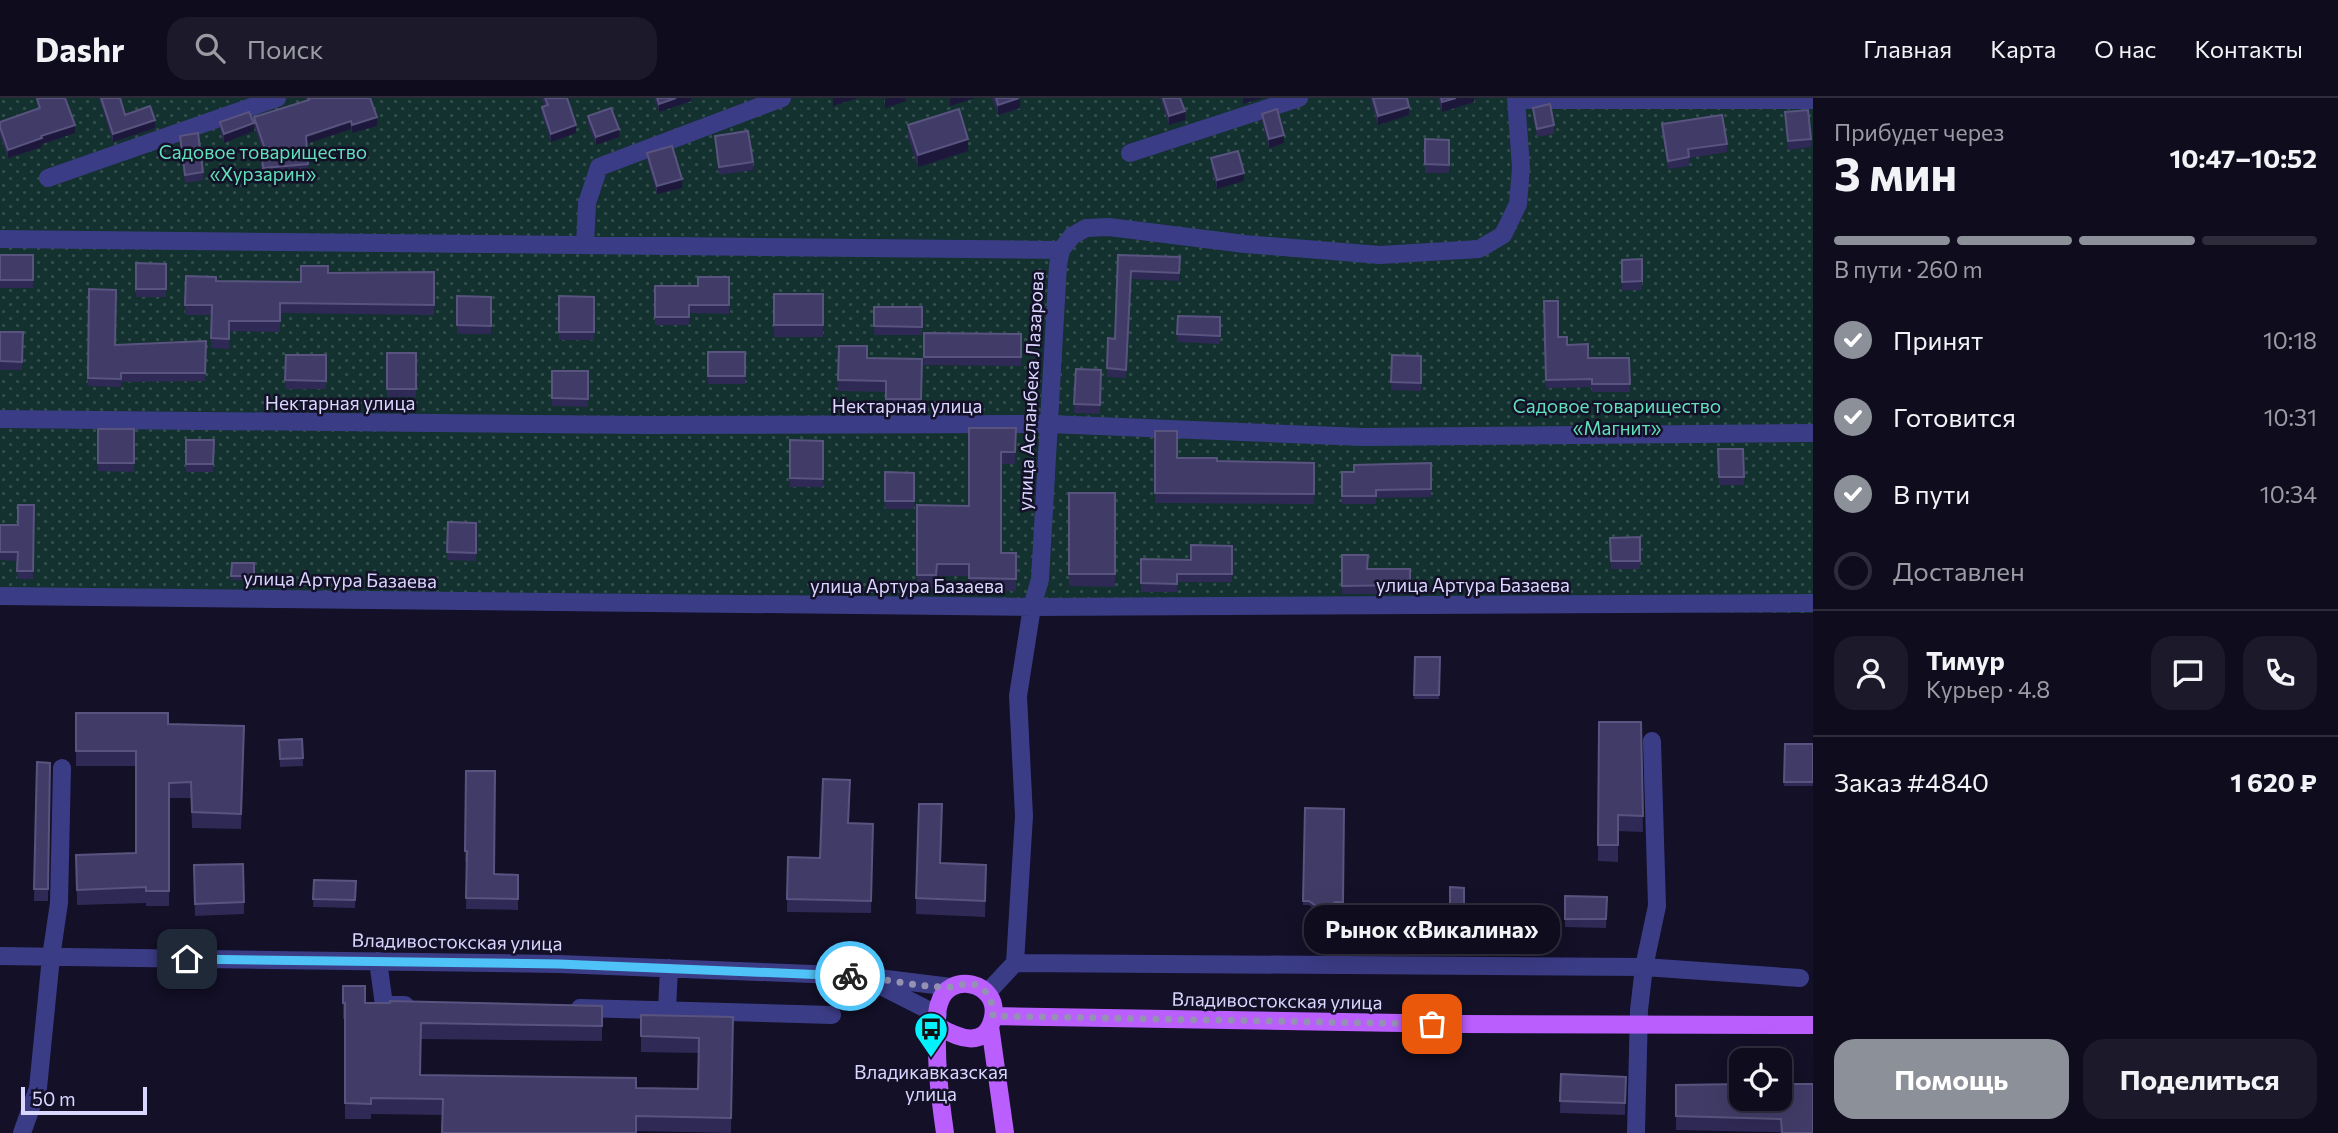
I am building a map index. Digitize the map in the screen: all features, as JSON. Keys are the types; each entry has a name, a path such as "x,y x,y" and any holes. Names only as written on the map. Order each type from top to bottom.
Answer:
{"main road":[{"name":"Владивостокская улица","path":"951,987 970,983 987,993"},
{"path":"945,1133 936,1069 937,1020 938,1005 943,994 951,987"},
{"path":"987,993 993,1007 991,1021 1005,1133"},
{"name":"Владивостокская улица","path":"937,1020 954,1036 965,1039 975,1037 991,1021 1813,1026"}],"street":[{"path":"48,178 276,98"},
{"path":"585,245 587,203 599,167 782,98"},
{"path":"1130,153 1299,98"},
{"path":"1517,99 1813,100"},
{"name":"улица Асланбека Лазарова","path":"1015,963 1024,816 1018,696 1032,607 1040,579 1061,250 1072,236 1086,228 1109,228 1233,243 1380,255 1479,249 1503,235 1518,204 1521,168 1517,99"},
{"path":"0,239 1061,250"},
{"name":"Нектарная улица","path":"0,419 630,425 1050,424 1363,437 1813,433"},
{"name":"улица Артура Базаева","path":"0,596 1032,607 1813,603"},
{"path":"1636,1133 1641,1026 1639,1010 1644,967 1657,906 1652,741"},
{"path":"22,1133 38,1088 59,903 62,768"},
{"name":"Владивостокская улица","path":"0,956 545,963 862,976 951,987"},
{"path":"379,961 384,1005 425,1005"},
{"path":"987,993 1015,963 1644,967 1800,978"},
{"path":"667,1010 669,968"},
{"name":"Владивостокская улица","path":"862,976 937,1020"},
{"path":"559,1008 832,1015"}],"green space":[{"name":"Садовое товарищество «Магнит»","path":"0,98 1813,98 1813,613 0,603"}],"building":[{"path":"65,98 75,125 8,150 0,122 40,108 37,99"},
{"path":"101,98 120,98 125,115 150,106 155,120 113,134"},
{"path":"308,98 370,98 377,117 352,125 351,121 306,136 308,164 263,168 262,153 266,152 254,117 309,100"},
{"path":"545,98 567,98 576,125 551,134 542,107 548,105"},
{"path":"657,98 676,98 659,104"},
{"path":"996,98 1019,98 998,105"},
{"path":"1163,98 1180,98 1185,111 1169,116"},
{"path":"1373,98 1407,98 1409,107 1378,116"},
{"path":"1550,104 1554,125 1537,129 1533,108"},
{"path":"611,108 619,129 596,137 588,116"},
{"path":"959,109 968,139 918,155 908,125"},
{"path":"1277,109 1284,135 1269,139 1262,114"},
{"path":"1808,110 1811,139 1788,141 1785,112"},
{"path":"249,112 254,123 224,134 220,122"},
{"path":"1722,115 1727,144 1688,149 1689,157 1668,161 1662,124"},
{"path":"748,131 753,162 719,167 715,136"},
{"path":"198,133 203,172 185,175 180,136"},
{"path":"1425,139 1449,140 1449,165 1425,164"},
{"path":"672,146 682,179 657,186 647,153"},
{"path":"1238,151 1244,173 1217,180 1211,158"},
{"path":"0,255 33,255 33,280 0,280"},
{"path":"1118,255 1180,257 1179,273 1131,271 1126,370 1107,368 1108,338 1115,339"},
{"path":"1642,259 1642,281 1622,282 1622,260"},
{"path":"136,263 166,264 166,289 136,289"},
{"path":"301,266 328,266 328,273 434,272 434,305 280,303 280,321 229,321 229,339 211,338 212,305 185,305 186,276 216,277 216,281 301,282"},
{"path":"698,277 729,277 729,305 689,305 689,317 655,317 655,286 698,286"},
{"path":"89,289 116,290 115,345 206,341 205,373 121,373 121,379 88,378"},
{"path":"774,294 823,294 823,325 774,325"},
{"path":"457,296 491,297 491,326 457,325"},
{"path":"559,296 594,297 594,332 559,332"},
{"path":"1544,301 1558,301 1558,337 1567,337 1567,345 1588,344 1588,358 1629,358 1630,384 1592,384 1592,379 1546,380"},
{"path":"874,307 922,307 922,327 874,326"},
{"path":"1178,316 1220,317 1220,336 1177,334"},
{"path":"0,332 23,332 22,362 0,361"},
{"path":"924,333 1021,334 1021,357 924,357"},
{"path":"839,346 867,346 867,358 922,359 921,399 886,399 886,381 838,380"},
{"path":"708,352 745,352 745,376 708,376"},
{"path":"387,353 416,353 416,389 387,389"},
{"path":"286,355 326,355 326,381 285,380"},
{"path":"1392,355 1421,356 1421,383 1391,382"},
{"path":"1076,369 1101,370 1100,405 1074,404"},
{"path":"552,371 588,371 588,399 552,398"},
{"path":"969,428 1016,428 1015,452 1001,452 1001,553 1016,553 1016,579 969,578 969,564 937,564 936,575 917,575 917,505 969,506"},
{"path":"98,429 134,429 134,463 98,463"},
{"path":"1155,431 1177,431 1177,458 1314,463 1314,494 1155,493"},
{"path":"186,440 214,440 213,464 186,464"},
{"path":"790,440 823,441 823,479 790,478"},
{"path":"1718,449 1743,449 1744,477 1719,477"},
{"path":"1431,463 1431,489 1376,490 1376,496 1342,496 1342,472 1354,472 1354,465"},
{"path":"885,472 914,473 914,501 885,501"},
{"path":"1069,493 1115,493 1115,574 1069,574"},
{"path":"18,505 34,505 33,571 17,571 18,552 0,552 0,525 18,525"},
{"path":"448,522 476,523 476,553 447,552"},
{"path":"1640,537 1640,561 1611,561 1610,538"},
{"path":"1191,545 1232,546 1232,574 1177,574 1177,584 1141,583 1141,559 1191,560"},
{"path":"1342,555 1368,555 1367,569 1410,569 1410,585 1342,586"},
{"path":"232,563 254,563 254,576 231,576"},
{"path":"1415,657 1440,657 1439,695 1414,695"},
{"path":"76,713 168,713 168,724 244,726 241,814 192,812 191,782 169,783 169,891 146,891 146,887 77,890 76,855 136,853 136,751 76,751"},
{"path":"1599,722 1641,722 1643,816 1618,815 1618,845 1598,845"},
{"path":"302,739 303,758 280,759 279,740"},
{"path":"1785,744 1813,744 1813,782 1784,782"},
{"path":"37,762 50,763 48,889 34,889"},
{"path":"466,771 495,771 494,874 518,875 518,899 466,898"},
{"path":"823,779 850,780 848,823 873,824 871,901 787,899 788,857 820,858"},
{"path":"919,804 942,804 940,863 986,865 985,901 916,898"},
{"path":"1305,808 1344,809 1343,902 1335,902 1330,908 1322,910 1309,901 1303,901"},
{"path":"243,864 244,902 195,904 194,865"},
{"path":"314,880 356,881 355,900 313,899"},
{"path":"1450,887 1464,888 1464,914 1450,914"},
{"path":"1565,896 1607,897 1606,919 1565,919"},
{"path":"343,986 365,986 365,1003 390,1001 602,1006 602,1026 421,1023 420,1075 636,1078 636,1088 698,1089 699,1038 641,1036 641,1015 733,1017 731,1118 636,1116 636,1133 442,1133 443,1099 371,1098 371,1104 345,1103"},
{"path":"1561,1074 1626,1077 1625,1103 1560,1101"},
{"path":"1729,1084 1729,1111 1792,1111 1792,1084 1813,1084 1813,1133 1782,1133 1781,1119 1676,1116 1676,1085"}],"way so far":[{"path":"850,976 951,987 970,983 979,986 990,997 993,1016 1432,1024"}],"place":[{"name":"Рынок «Викалина»","path":"1432,1024"},
{"name":"Владикавказская улица","path":"931,1059"}],"route":[{"path":"187,959 559,964 850,976"}],"park label":[{"name":"Садовое товарищество «Хурзарин»","path":"263,162"}]}
